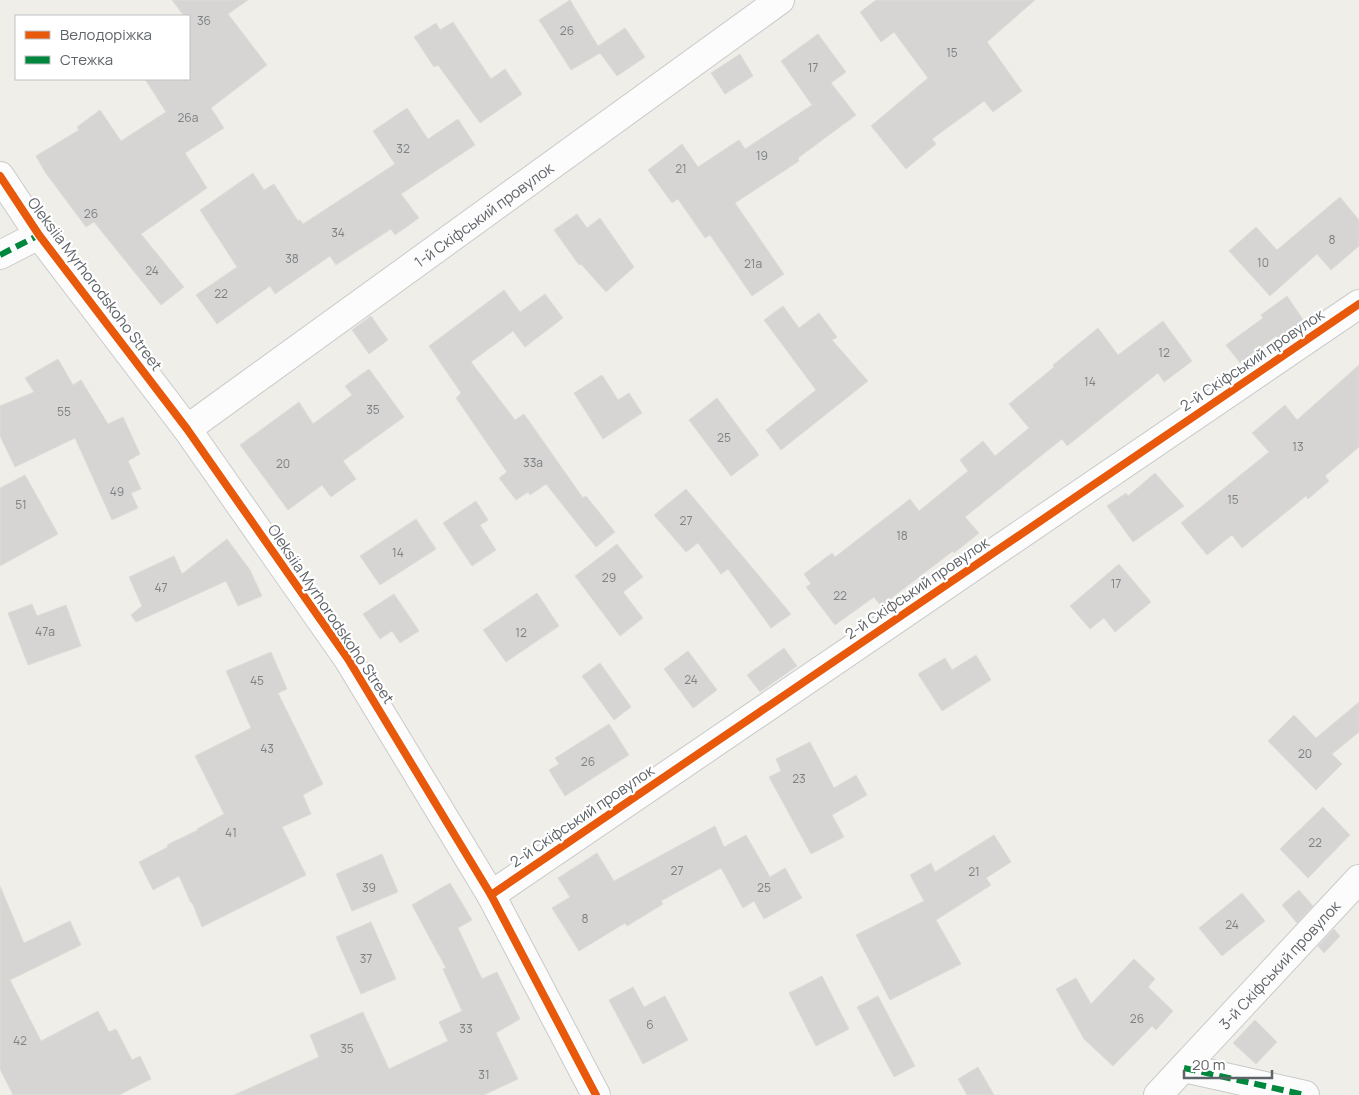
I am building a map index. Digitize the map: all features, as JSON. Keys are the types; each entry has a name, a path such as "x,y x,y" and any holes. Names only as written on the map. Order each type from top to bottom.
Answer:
{"street":[{"name":"1-й Скіфський провулок","path":"187,429 780,0"},
{"name":"Oleksiia Myrhorodskoho Street","path":"0,176 39,235 187,429 348,659 491,895 596,1095"},
{"path":"0,255 39,235"},
{"name":"2-й Скіфський провулок","path":"491,895 1359,304"},
{"name":"3-й Скіфський провулок","path":"1158,1095 1359,879"},
{"path":"1184,1068 1305,1095"}],"building":[{"path":"172,0 248,0 228,14 267,65 211,108 224,128 185,153 207,188 141,234 184,287 161,305 94,222 86,227 45,172 36,156 79,130 77,127 100,110 121,141 166,112 146,80 190,80 190,15 183,15"},
{"path":"570,0 598,46 625,28 645,57 617,76 600,53 571,70 539,20"},
{"path":"876,0 1035,0 987,42 1022,91 993,112 984,101 932,139 936,144 906,169 871,126 928,78 894,32 881,42 860,12"},
{"path":"453,22 491,79 505,69 522,94 480,123 438,65 434,67 414,37 436,23 440,30"},
{"path":"818,34 846,72 831,83 856,115 798,158 799,161 735,203 784,274 752,296 710,235 705,238 678,199 672,203 648,170 682,144 698,167 739,140 745,149 812,105 781,61"},
{"path":"740,54 753,76 725,94 711,73"},
{"path":"407,108 428,139 458,119 475,145 401,194 419,218 395,235 391,229 336,265 330,256 275,294 270,286 217,324 196,295 237,267 200,210 253,173 264,190 274,184 298,221 300,220 303,224 395,164 373,131"},
{"path":"1340,197 1359,220 1359,246 1331,270 1317,254 1270,296 1229,251 1256,227 1277,250"},
{"path":"577,214 587,228 600,218 634,267 606,292 581,264 579,265 554,230"},
{"path":"504,290 520,312 545,294 563,318 525,347 513,331 471,362 515,420 524,414 583,498 586,496 615,532 596,547 546,484 530,495 528,492 516,500 499,478 507,472 456,398 461,393 429,346"},
{"path":"1287,296 1304,321 1279,340 1276,336 1240,363 1226,345 1263,318 1261,315"},
{"path":"783,306 799,328 819,313 837,337 832,340 868,381 781,450 766,430 816,390 764,320"},
{"path":"371,316 388,340 369,354 352,330"},
{"path":"1163,321 1192,361 1164,382 1158,373 1067,446 1062,439 965,517 979,533 881,606 874,597 835,625 806,587 811,584 804,574 832,553 835,557 910,499 919,511 968,471 960,460 983,441 995,456 1029,428 1009,404 1098,328 1118,355"},
{"path":"58,359 73,385 81,380 108,424 123,417 140,454 128,461 141,489 131,493 138,508 112,520 75,438 15,467 0,436 0,406 34,392 25,378"},
{"path":"1359,365 1359,447 1325,476 1329,481 1308,499 1306,496 1242,548 1232,535 1207,555 1181,523 1269,452 1252,433 1285,405 1297,420"},
{"path":"369,369 404,417 343,461 356,479 331,497 322,485 288,510 240,445 299,402 313,424 352,395 345,386"},
{"path":"602,375 618,400 629,393 642,413 603,439 574,393"},
{"path":"717,398 759,455 731,476 689,420"},
{"path":"1155,473 1184,506 1133,542 1107,506 1126,493 1128,496"},
{"path":"25,475 58,534 0,566 0,488"},
{"path":"686,489 791,614 771,628 728,569 721,574 698,543 686,552 654,515"},
{"path":"476,501 488,520 480,525 496,550 472,566 443,523"},
{"path":"416,519 436,549 380,585 360,556"},
{"path":"227,539 250,570 262,596 238,606 226,581 136,622 131,615 142,606 129,577 174,556 182,574"},
{"path":"617,544 643,577 623,592 643,618 620,636 575,576"},
{"path":"1119,564 1151,602 1115,632 1104,618 1090,629 1070,606"},
{"path":"537,593 559,626 506,662 483,630"},
{"path":"394,594 419,631 400,643 392,631 380,639 363,614"},
{"path":"32,604 37,616 66,605 81,646 28,665 8,613"},
{"path":"784,648 797,666 760,692 747,675"},
{"path":"688,651 717,690 693,708 664,669"},
{"path":"271,652 287,689 278,693 323,784 303,795 311,814 282,827 306,875 202,927 179,876 153,890 139,862 224,814 195,756 251,728 226,671"},
{"path":"976,655 991,680 942,711 918,674 945,658 952,670"},
{"path":"600,663 631,707 614,720 582,676"},
{"path":"1359,702 1359,732 1332,754 1342,764 1316,790 1268,741 1294,715 1316,738"},
{"path":"609,724 629,755 565,796 549,770 559,764 555,758"},
{"path":"810,742 834,788 856,775 867,795 832,815 844,837 811,854 769,777 781,771 776,759"},
{"path":"1323,807 1350,835 1308,878 1280,849"},
{"path":"715,826 724,847 746,835 770,877 785,868 802,898 764,919 754,901 743,908 721,868 661,901 663,904 627,926 625,923 579,951 552,908 570,897 558,878 597,853 614,881"},
{"path":"994,835 1011,862 986,878 991,885 936,920 961,964 890,1000 856,935 924,901 910,875 931,863 935,872"},
{"path":"382,854 398,892 352,911 336,874"},
{"path":"450,883 472,920 458,928 482,979 497,972 520,1019 496,1033 518,1079 484,1095 234,1095 319,1057 310,1035 363,1012 389,1069 448,1041 439,1022 462,1011 443,969 446,968 412,905"},
{"path":"0,886 24,943 70,921 81,945 10,980 41,1041 98,1011 109,1032 116,1029 132,1060 140,1056 151,1079 119,1095 13,1095 0,1069"},
{"path":"1299,890 1313,906 1297,923 1282,905"},
{"path":"1242,893 1265,921 1222,956 1199,928"},
{"path":"371,922 396,979 361,994 336,937"},
{"path":"1334,929 1340,936 1324,953 1318,946"},
{"path":"1134,959 1155,979 1148,987 1173,1011 1156,1030 1152,1026 1113,1066 1084,1039 1056,989 1076,978 1091,1004"},
{"path":"822,976 849,1029 816,1046 789,993"},
{"path":"633,987 644,1007 665,996 688,1040 643,1064 609,1000"},
{"path":"878,996 915,1066 894,1077 857,1007"},
{"path":"1255,1020 1277,1042 1256,1064 1233,1043"},
{"path":"978,1067 994,1095 967,1095 958,1079"}],"marked path":[{"path":"0,255 39,235"},
{"path":"1184,1068 1305,1095"}],"cycle path":[{"path":"0,176 39,235 187,429 348,659 491,895 596,1095"},
{"path":"491,895 1359,304"}]}
